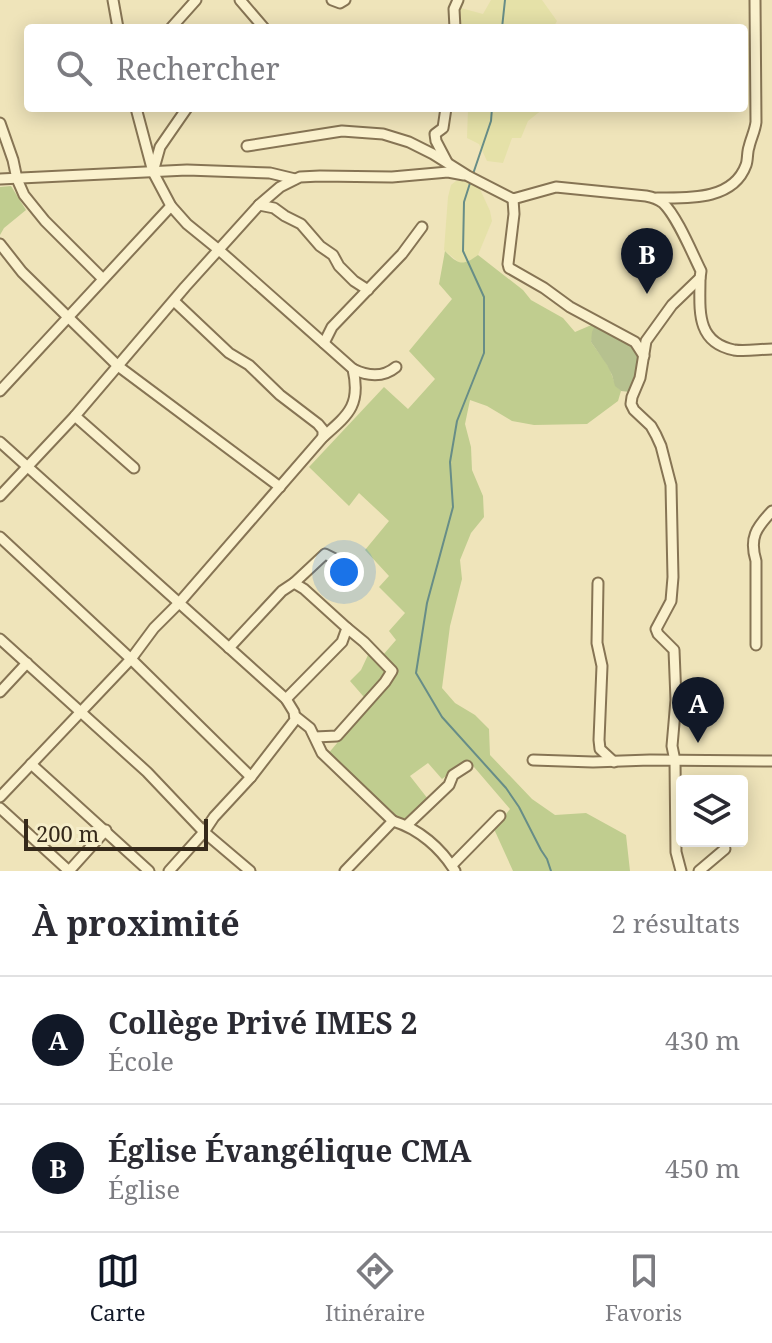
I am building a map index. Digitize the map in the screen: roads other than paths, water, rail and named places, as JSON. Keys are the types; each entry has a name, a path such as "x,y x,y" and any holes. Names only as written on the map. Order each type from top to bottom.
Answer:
{"street":[{"path":"175,24 196,0"},
{"path":"240,0 259,24"},
{"path":"332,0 340,3 345,0"},
{"path":"455,24 454,9 458,0"},
{"path":"247,146 342,131 364,131 409,142 447,167 513,199 556,187 655,198 713,194 728,187 739,176 746,165 755,131 755,0"},
{"path":"114,1 117,24"},
{"path":"137,112 153,172 171,206 187,224 353,369 365,375 379,375 396,367"},
{"path":"153,172 160,147 184,112"},
{"path":"446,112 443,128 435,134 447,167"},
{"path":"0,123 17,179 34,208 103,279"},
{"path":"144,141 160,147"},
{"path":"0,179 187,170 270,173 295,179 320,176 392,177 447,167"},
{"path":"0,496 75,416 259,205 295,179"},
{"path":"655,198 674,218 701,271 700,318 707,334 719,345 736,351 772,349"},
{"path":"513,199 509,268 570,307 635,342 644,356"},
{"path":"259,205 274,208 301,224 354,281 368,290"},
{"path":"0,391 171,206"},
{"path":"324,343 332,327 402,254 422,227"},
{"path":"0,244 22,272 118,366 280,487"},
{"path":"681,871 676,852 675,761 672,746 676,678 674,650 656,629 671,601 671,485 661,446 651,426 631,404 640,378 646,341 663,316 700,278"},
{"path":"174,301 229,353 249,365 280,395 318,424 323,430 323,437"},
{"path":"0,797 131,659 154,628 323,437 341,421 353,405 357,386 353,369"},
{"path":"75,416 134,468"},
{"path":"0,442 286,699 295,716 310,728 322,753 393,821 423,835 454,868 500,816"},
{"path":"756,645 756,561 752,549 758,528 772,511"},
{"path":"0,537 251,777"},
{"path":"229,648 282,591 325,554 346,568"},
{"path":"294,583 364,642 392,671 337,736 315,737"},
{"path":"598,583 597,643 602,666 599,740 600,749 614,762"},
{"path":"286,699 342,642 347,628"},
{"path":"0,639 147,772 204,832 250,871"},
{"path":"0,692 27,663"},
{"path":"169,871 251,777 295,716"},
{"path":"533,760 772,761"},
{"path":"31,764 149,871"},
{"path":"407,825 449,785 453,775 467,766"},
{"path":"0,808 69,871 106,830"},
{"path":"345,871 393,821"},
{"path":"699,871 725,849"}],"waterway":[{"path":"502,24 505,0"},
{"path":"473,174 492,112"},
{"path":"471,180 464,202 463,251 484,297 484,353 457,421 450,462 453,507 427,603 416,673 442,717 506,788 519,807 551,871"}],"place":[{"name":"Église Évangélique CMA","path":"647,294"},
{"name":"Collège Privé IMES 2","path":"698,743"}]}
